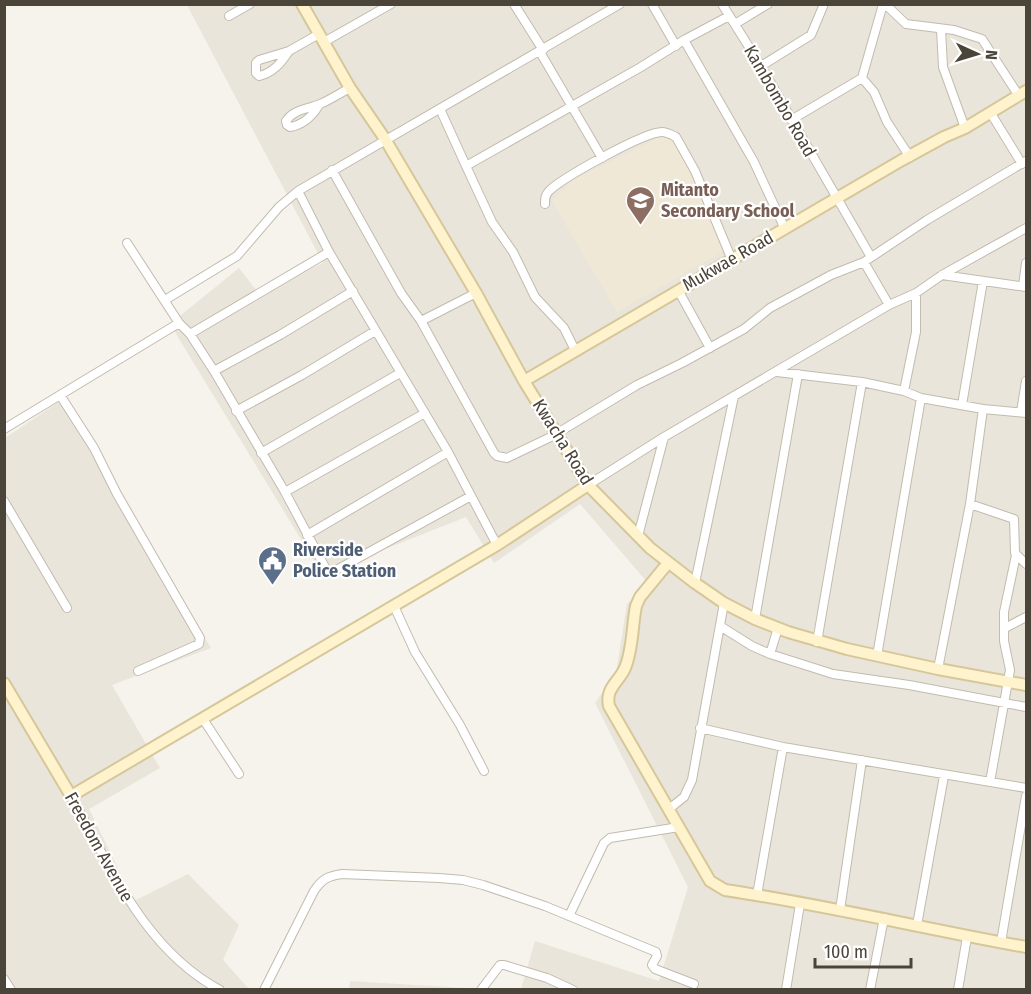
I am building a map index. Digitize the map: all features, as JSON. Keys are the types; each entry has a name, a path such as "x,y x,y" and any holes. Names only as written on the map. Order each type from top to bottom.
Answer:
{"main road":[{"name":"Kwacha Road","path":"302,4 350,88 386,139 476,293 524,381 588,485 638,536 668,563 724,603 778,628 817,642 877,656 1026,685"},
{"name":"Mukwae Road","path":"524,381 837,198 1022,94"},
{"path":"71,796 497,545 588,485"},
{"path":"668,563 640,597 636,606 625,668 609,691 607,698 710,881 725,890 884,918 967,937 1026,947"},
{"name":"Freedom Avenue","path":"4,682 71,796"}],"street":[{"path":"229,16 250,4"},
{"path":"289,51 392,4"},
{"path":"514,4 602,158"},
{"path":"165,300 237,256 279,207 298,191 620,4"},
{"path":"652,4 676,46"},
{"name":"Kambombo Road","path":"722,4 837,198 889,305"},
{"path":"735,24 768,4"},
{"path":"760,66 810,35 814,31 824,4"},
{"path":"791,120 862,78 884,4 906,24 979,37 985,41 1022,94"},
{"path":"465,166 729,16"},
{"path":"941,29 943,67 965,128"},
{"path":"684,40 754,162 784,229"},
{"path":"862,78 874,92 887,122 910,157"},
{"path":"319,105 350,88"},
{"path":"440,110 492,222 513,252 535,297 564,327 575,350"},
{"path":"332,170 401,294 421,321 497,456 507,458 556,434 638,385 744,329 770,308 831,275 868,260 927,220 1024,162 990,112"},
{"path":"545,204 548,192 565,180 619,148 662,132 676,137 695,171 732,260"},
{"path":"298,191 329,252 448,452 497,545"},
{"path":"588,485 664,437 889,305 916,293 942,275 1026,228"},
{"path":"128,243 179,323 190,334 214,371 285,492 327,571 331,573 471,496"},
{"path":"190,334 329,252"},
{"path":"942,275 1024,286 1026,263"},
{"path":"962,405 983,281"},
{"path":"678,290 710,348"},
{"path":"214,371 353,291"},
{"path":"421,321 476,293"},
{"path":"904,391 916,332 916,293"},
{"path":"4,429 179,323"},
{"path":"236,411 375,331"},
{"path":"777,372 862,382 904,391 921,398 983,409 1024,413 1026,381"},
{"path":"261,453 400,373"},
{"path":"755,619 798,374"},
{"path":"817,642 862,382"},
{"path":"60,395 94,448 117,494 200,638 198,644 138,671"},
{"path":"695,583 734,396"},
{"path":"877,656 921,398"},
{"path":"939,669 970,504 983,409"},
{"path":"285,492 425,413"},
{"path":"638,536 664,437"},
{"path":"307,535 448,452"},
{"path":"4,501 67,608"},
{"path":"970,504 1014,519 1013,537 1016,555 1005,596 1004,612 1004,641 1010,668 1009,681 990,782"},
{"path":"1016,555 1026,564"},
{"path":"669,810 689,790 724,603"},
{"path":"394,606 415,652 455,717 484,771"},
{"path":"1005,628 1026,616"},
{"path":"720,626 752,646 770,654 833,674 909,685 1026,707"},
{"path":"770,654 778,628"},
{"path":"203,719 239,774"},
{"path":"700,728 783,747 1026,788"},
{"path":"757,895 783,747"},
{"path":"840,910 862,760"},
{"path":"917,925 945,776"},
{"name":"Freedom Avenue","path":"71,796 149,931 192,972 220,990"},
{"path":"1001,942 1026,796"},
{"path":"569,916 604,843 614,837 679,827"},
{"path":"264,990 314,891 322,880 330,875 359,874 463,880 501,890 656,952 653,967 694,984"},
{"path":"786,990 800,904"},
{"path":"870,990 884,918"},
{"path":"958,990 967,937"},
{"path":"481,990 500,965 504,964 547,978 573,990"},
{"path":"4,979 11,990"}],"shaded area":[{"path":"187,5 1026,5 1026,989 521,989 535,941 659,981 688,887 595,703 616,673 627,604 648,583 580,504 494,563 466,517 322,574 170,324 239,268 259,294 323,263"},
{"name":"Mitanto Secondary School","path":"661,136 672,139 679,146 726,250 617,312 552,201 571,181"},
{"path":"60,401 211,648 112,685 160,768 89,809 134,901 188,874 239,925 223,960 249,989 5,990 5,438"},
{"path":"350,981 465,988 465,989 349,989"}],"place":[{"name":"Mitanto Secondary School","path":"640,226"},
{"name":"Riverside Police Station","path":"272,586"}]}
